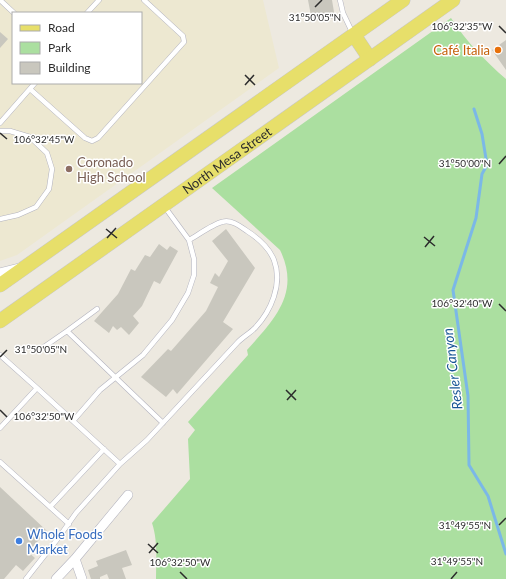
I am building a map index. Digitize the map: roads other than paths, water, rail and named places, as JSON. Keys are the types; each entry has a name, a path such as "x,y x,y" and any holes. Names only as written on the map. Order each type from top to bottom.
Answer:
{"main road":[{"path":"0,285 403,0"},
{"name":"North Mesa Street","path":"0,321 453,0"},
{"path":"354,35 370,59"}],"street":[{"path":"0,273 26,266"},
{"path":"56,579 75,559 128,495"},
{"path":"75,559 82,579"}],"lane":[{"path":"0,0 13,12"},
{"path":"88,12 99,0"},
{"path":"30,89 85,138 92,141 98,138 184,42 183,36 144,0"},
{"path":"340,0 348,26 354,35"},
{"path":"0,123 34,84"},
{"path":"0,130 10,131 30,137 46,153 52,169 50,189 36,207 18,215 0,219"},
{"path":"73,421 100,390 143,355 172,320 188,293 194,275 194,259 189,240 163,205"},
{"path":"26,579 76,513 120,464 148,440 238,342 254,329 267,312 275,294 277,276 274,260 268,250 257,238 237,224 223,222 189,240"},
{"path":"38,351 67,332 97,309"},
{"path":"67,332 163,423"},
{"path":"0,355 120,464"},
{"path":"0,428 2,423 37,388"},
{"path":"50,507 104,449"},
{"path":"0,462 69,524"}],"waterway":[{"name":"Resler Canyon","path":"474,109 482,134 487,165 482,174 476,218 453,290 468,396 469,465 488,496 506,554"}],"place":[{"name":"Café Italia","path":"498,50"},
{"name":"Coronado High School","path":"69,169"},
{"name":"Whole Foods Market","path":"19,541"}]}
